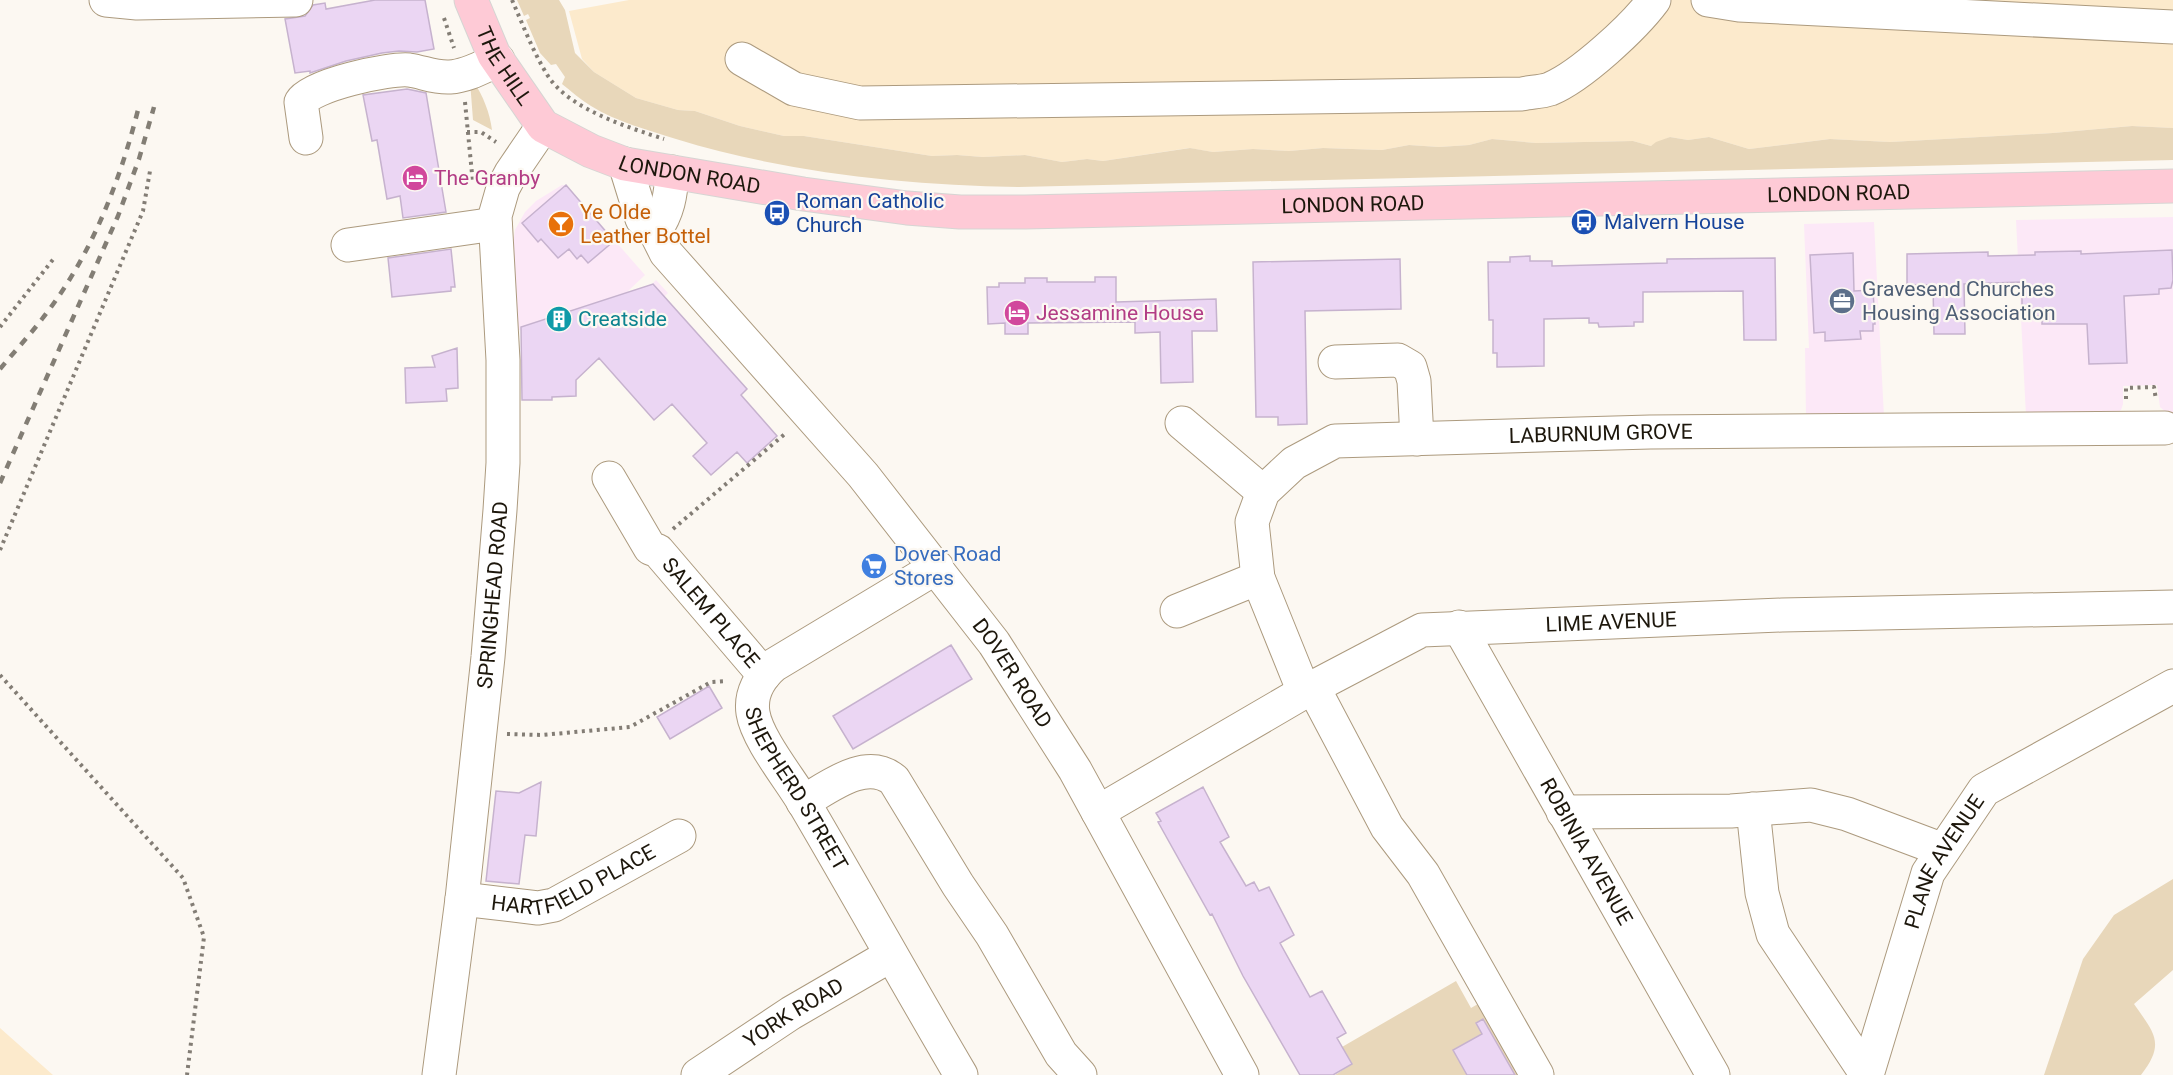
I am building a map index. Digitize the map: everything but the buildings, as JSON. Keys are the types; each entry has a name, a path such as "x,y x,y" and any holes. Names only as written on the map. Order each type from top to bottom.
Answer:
{"main road":[{"name":"THE HILL","path":"456,5 498,60 543,126"},
{"name":"LONDON ROAD","path":"543,126 591,151 625,164 672,157 841,200 934,210 998,213 2173,186"}],"street":[{"path":"106,0 137,3 296,0"},
{"path":"742,59 794,89 860,103 1522,94 1548,90 1570,78 1627,31 1654,0"},
{"path":"1708,0 1739,5 2173,27"},
{"path":"306,138 301,102 317,91 362,76 399,70 411,70 440,77 461,75 498,60"},
{"name":"SPRINGHEAD ROAD","path":"439,1075 462,899 496,568 503,463 504,360 486,225 495,212 507,180 543,126"},
{"path":"655,231 669,205 672,157"},
{"name":"DOVER ROAD","path":"625,164 642,219 655,231 663,248 675,264 810,413 937,567 994,643 1075,770 1242,1075"},
{"path":"348,245 486,225"},
{"path":"1335,362 1398,360 1410,367 1414,381 1417,439"},
{"name":"LABURNUM GROVE","path":"1538,1075 1423,874 1388,827 1309,690 1258,578 1252,522 1263,492 1294,463 1335,441 2162,419"},
{"path":"1182,423 1263,492"},
{"name":"SALEM PLACE","path":"609,478 650,548 658,551 763,677"},
{"name":"SHEPHERD STREET","path":"937,567 774,665 763,677 753,700 756,723 961,1075"},
{"path":"1177,611 1258,578"},
{"name":"LIME AVENUE","path":"1098,812 1309,690 1422,630 1782,615 2173,607"},
{"name":"ROBINIA AVENUE","path":"1459,627 1713,1075"},
{"name":"PLANE AVENUE","path":"1867,1075 1928,873 1984,790 2173,687"},
{"path":"803,802 856,773 880,772 894,780 958,885 992,935 1061,1054 1080,1075"},
{"path":"1563,812 1731,811 1796,805 1824,807 1943,850"},
{"path":"1753,809 1762,894 1773,933 1867,1075"},
{"name":"HARTFIELD PLACE","path":"462,899 538,908 554,904 679,836"},
{"name":"YORK ROAD","path":"698,1075 791,1013 891,955"}],"path":[{"path":"512,0 548,77 559,90 578,104 608,118 672,157"},
{"path":"456,5 461,75 486,225"},
{"path":"0,550 143,211 150,171"},
{"path":"0,327 55,257"},
{"path":"2126,406 2126,388 2154,387 2162,419"},
{"path":"658,551 659,541 810,413"},
{"path":"0,675 183,878 204,936 187,1075"},
{"path":"501,734 542,735 630,727 711,682 763,677"}],"shaded area":[{"path":"517,0 559,0 565,10 575,53 594,72 636,98 678,110 695,111 740,126 784,136 804,136 932,156 1025,155 1062,162 1087,159 1103,161 1190,148 1213,152 1323,148 1382,150 1409,145 1439,147 1469,145 1492,139 1536,143 1633,141 1651,146 1670,137 1688,140 1709,137 1749,149 1830,139 1890,142 2132,126 2173,128 2173,160 1019,187 889,180 760,161 676,139 601,112 562,84 565,77 556,64 551,65 540,53 526,20 530,18 528,14 524,16"},
{"path":"629,0 2173,0 2173,128 2132,126 1890,142 1830,139 1749,149 1709,137 1688,140 1670,137 1651,146 1633,141 1536,143 1492,139 1469,145 1439,147 1409,145 1382,150 1323,148 1213,152 1189,148 1103,161 1087,159 1062,162 1025,155 932,156 804,136 784,136 740,126 695,111 678,110 636,98 594,72 582,59 569,11"},
{"path":"470,81 474,82 483,99 492,130 473,120"},
{"path":"562,185 566,185 645,275 627,292 652,284 656,280 668,293 664,297 584,331 518,330 505,332 518,328 512,252 515,230 525,212 536,201"},
{"path":"2173,217 2173,414 2167,413 2160,407 2157,385 2123,386 2123,404 2121,410 2115,415 2026,416 2016,220"},
{"path":"1874,222 1884,417 1806,417 1805,348 1809,348 1804,224"},
{"path":"2173,879 2173,970 2134,1004 2152,1031 2154,1038 2155,1046 2149,1064 2141,1075 2044,1075 2083,959 2114,915"},
{"path":"1456,981 1471,1008 1478,1004 1485,1018 1495,1012 1530,1075 1335,1075 1352,1064 1342,1047"},
{"path":"0,1028 53,1075 0,1075"}],"railway":[{"path":"0,369 59,295 89,244 102,218 123,163 139,106"},
{"path":"0,483 118,216 139,159 154,107"}],"place":[{"name":"The Granby","path":"415,178"},
{"name":"Roman Catholic Church","path":"777,213"},
{"name":"Malvern House","path":"1584,222"},
{"name":"Ye Olde Leather Bottel","path":"561,224"},
{"name":"Gravesend Churches Housing Association","path":"1842,301"},
{"name":"Jessamine House","path":"1017,313"},
{"name":"Creatside","path":"559,319"},
{"name":"Dover Road Stores","path":"874,566"}]}
